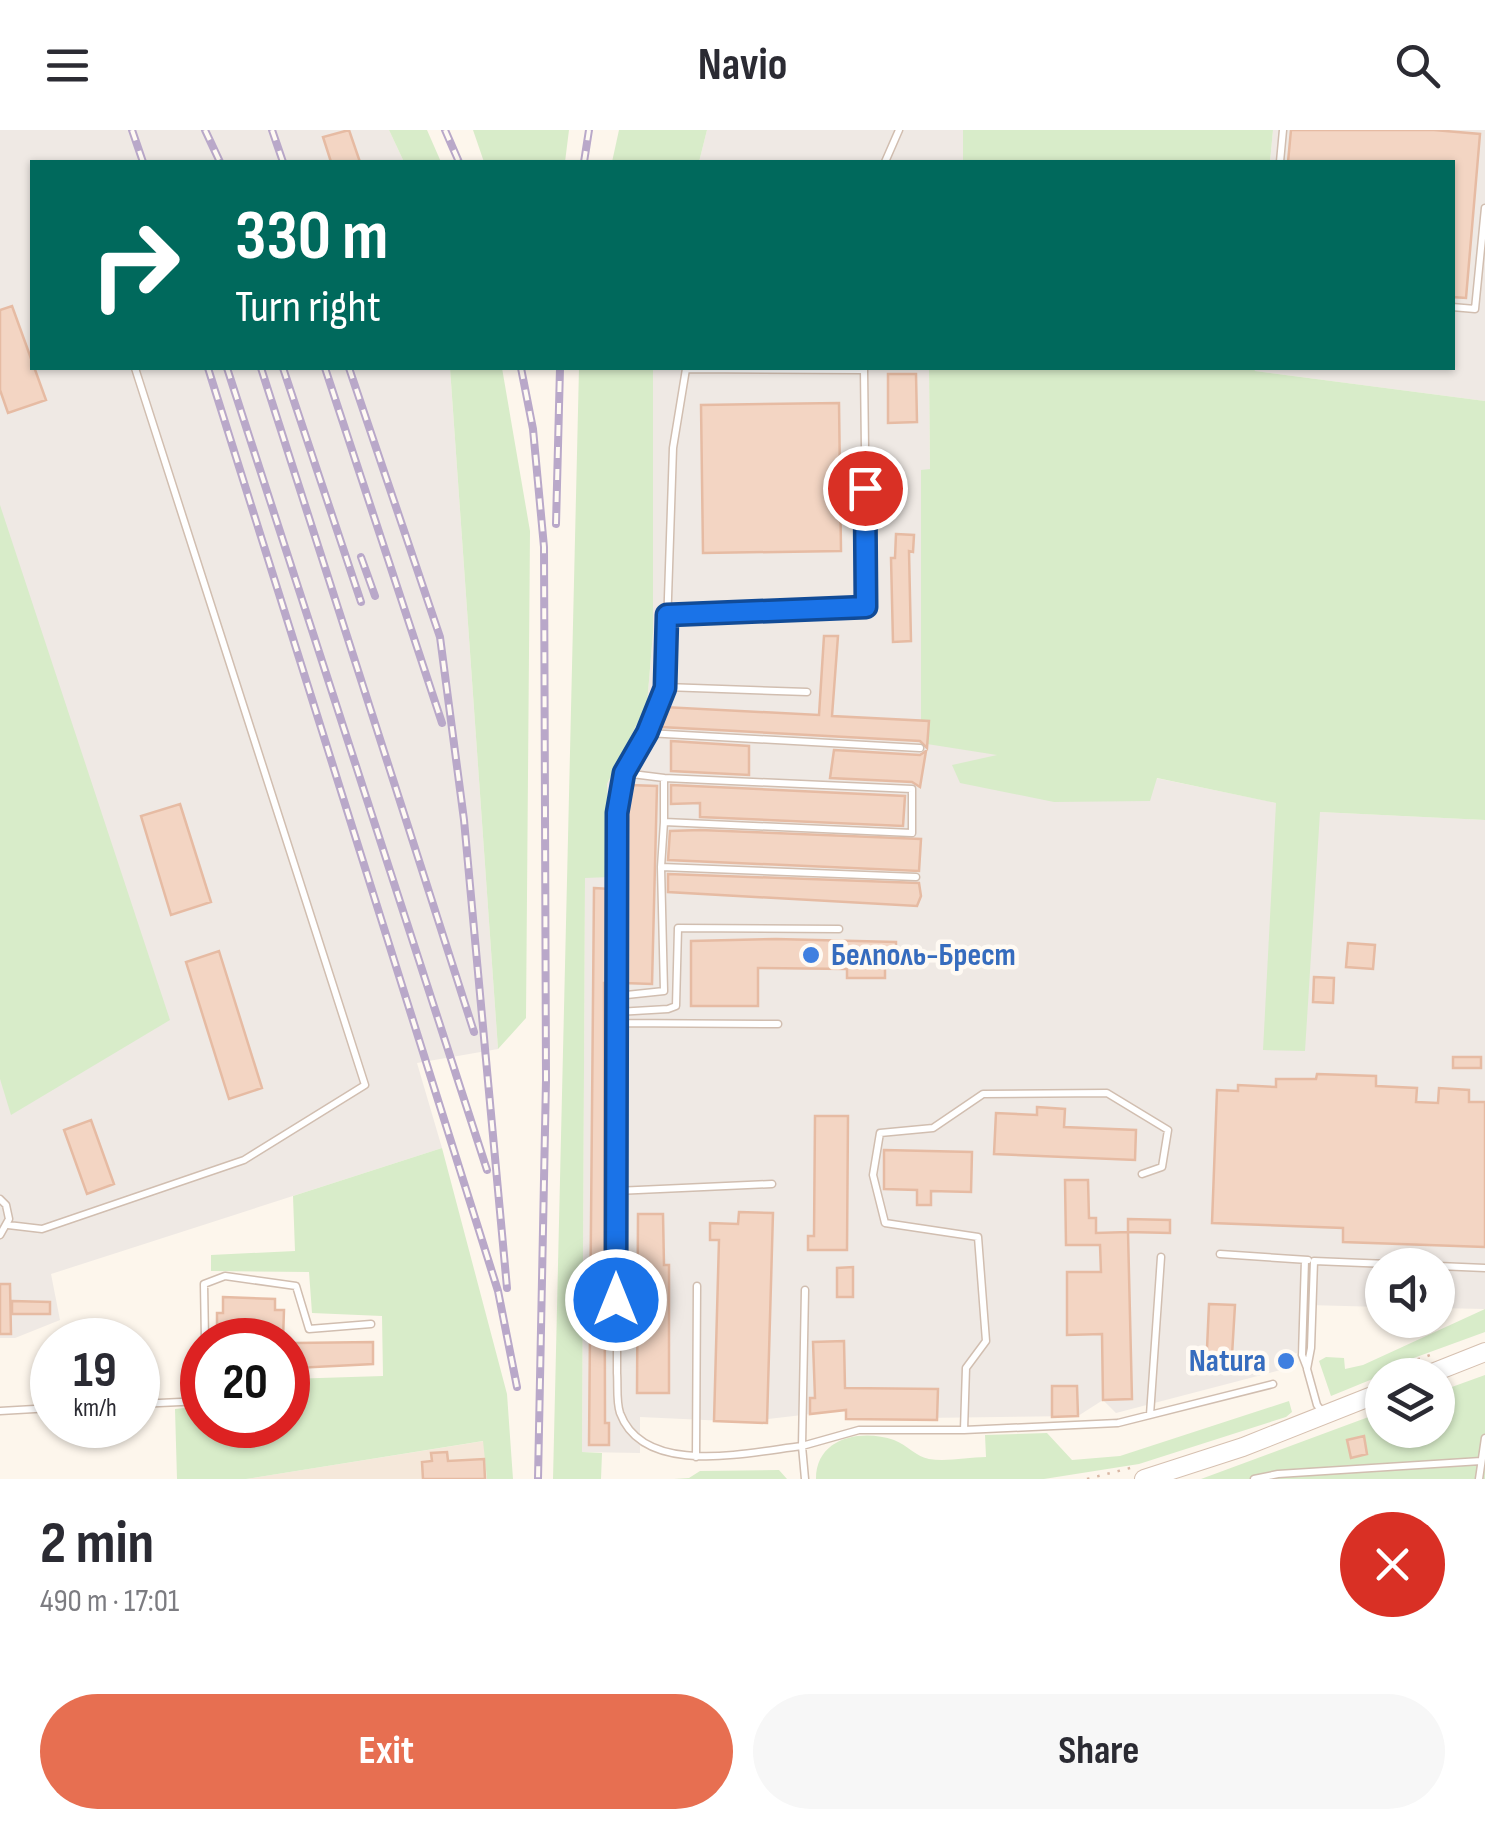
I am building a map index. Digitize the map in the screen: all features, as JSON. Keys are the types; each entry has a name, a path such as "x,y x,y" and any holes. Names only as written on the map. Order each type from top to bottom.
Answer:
{"main road":[{"path":"1455,1364 1485,1352"},
{"path":"1144,1479 1242,1447 1365,1399"}],"lane":[{"path":"886,160 899,130"},
{"path":"1280,160 1282,130"},
{"path":"1455,307 1475,309 1485,208"},
{"path":"8,1225 42,1229 244,1160 365,1085 136,370"},
{"path":"686,370 673,448 665,688 647,733 624,773 617,813 620,1412 632,1431 657,1450 696,1457 802,1446 859,1430 1118,1423 1272,1384"},
{"path":"667,615 866,607 865,370"},
{"path":"665,688 807,692"},
{"path":"647,733 920,748"},
{"path":"624,773 912,790 912,833 664,822"},
{"path":"616,996 664,991 664,778"},
{"path":"661,867 916,877"},
{"path":"617,1012 676,1006 678,928 839,929"},
{"path":"618,1023 778,1024"},
{"path":"964,1430 966,1368 986,1342 978,1236 884,1223 874,1175 880,1133 932,1128 983,1094 1106,1093 1168,1130 1162,1167 1142,1174"},
{"path":"616,1191 772,1184"},
{"path":"0,1199 8,1212 8,1225 0,1235"},
{"path":"1220,1254 1365,1263"},
{"path":"1150,1415 1162,1257"},
{"path":"1309,1261 1311,1348 1307,1369 1317,1405 1324,1415"},
{"path":"1455,1267 1485,1268"},
{"path":"205,1318 204,1284 224,1276 296,1286 306,1318"},
{"path":"696,1457 697,1286"},
{"path":"805,1290 805,1479"},
{"path":"310,1329 371,1324"},
{"path":"0,1411 30,1409"},
{"path":"1480,1479 1485,1438"},
{"path":"1254,1479 1278,1474 1481,1461"}],"shaded area":[{"path":"0,130 389,130 403,160 30,160 30,370 450,370 498,1049 417,1063 442,1148 51,1274 60,1318 30,1318 30,1332 0,1338"},
{"path":"707,130 963,130 963,160 700,160"},
{"path":"1273,130 1485,130 1485,401 1254,371 1455,370 1455,160 1270,160"},
{"path":"653,370 929,370 930,470 921,471 922,721 1156,778 1320,812 1485,820 1485,1309 1455,1308 1455,1248 1365,1248 1365,1307 1308,1305 1306,1343 1298,1343 1294,1354 1296,1366 1116,1413 1103,1400 1078,1416 846,1419 845,1410 768,1419 767,1423 640,1417 640,1453 582,1452 585,877 610,877 607,784 647,704 653,633"},
{"path":"484,1441 487,1479 246,1479"}],"green space":[{"path":"389,130 427,130 440,160 403,160"},
{"path":"473,130 569,130 565,160 483,160"},
{"path":"619,130 707,130 700,160 612,160"},
{"path":"963,130 1273,130 1270,160 963,160"},
{"path":"450,370 502,370 530,531 526,1018 498,1049"},
{"path":"579,370 653,370 653,633 647,704 607,784 610,877 585,878 582,1452 602,1453 601,1479 553,1479"},
{"path":"929,370 1255,370 1485,401 1485,820 1320,812 1305,1051 1263,1050 1276,803 1157,778 1150,801 1054,802 960,783 952,765 997,755 927,744 929,722 921,721 921,470 930,469"},
{"path":"0,505 170,1020 11,1115 0,1079"},
{"path":"442,1148 507,1394 513,1479 487,1479 483,1441 246,1479 177,1479 175,1409 180,1408 180,1448 310,1448 310,1378 383,1376 382,1316 312,1313 309,1272 211,1271 211,1255 295,1251 293,1196"},
{"path":"1485,1309 1485,1332 1414,1358 1378,1358 1422,1338 1455,1338 1455,1323"},
{"path":"1326,1357 1344,1358 1345,1369 1363,1365 1365,1382 1331,1396 1319,1361"},
{"path":"1485,1375 1485,1479 1201,1479 1365,1418 1365,1448 1455,1448 1455,1386"},
{"path":"1289,1401 1292,1412 1286,1417 1139,1464 1044,1479 816,1479 818,1465 832,1445 855,1436 894,1440 925,1458 943,1460 986,1457 985,1435 1047,1433 1072,1460 1120,1456"},
{"path":"779,1470 787,1479 674,1479 689,1478 700,1471"}],"building":[{"path":"349,130 359,160 330,160 323,137"},
{"path":"1291,130 1434,130 1480,134 1466,298 1455,297 1455,160 1288,160"},
{"path":"12,306 30,356 30,370 35,370 46,400 8,413 0,390 0,310"},
{"path":"888,374 916,374 917,422 888,423"},
{"path":"839,403 841,551 703,553 701,405"},
{"path":"896,534 914,535 913,552 909,551 911,641 893,642 891,558 895,558"},
{"path":"824,636 838,636 832,716 929,721 927,748 920,741 661,727 664,707 819,715"},
{"path":"671,741 749,746 749,775 671,771"},
{"path":"834,750 920,755 926,751 920,787 912,782 830,778"},
{"path":"629,785 657,786 652,984 624,983"},
{"path":"671,785 905,796 903,826 700,817 700,803 671,804"},
{"path":"180,804 211,902 171,915 141,816"},
{"path":"670,831 921,839 919,871 668,860"},
{"path":"668,874 919,883 921,896 917,906 668,892"},
{"path":"594,888 610,889 610,983 604,983 605,1423 609,1423 609,1445 589,1445"},
{"path":"691,941 896,942 896,963 885,963 885,978 847,978 847,969 758,968 758,1006 691,1006"},
{"path":"1348,943 1375,945 1373,969 1346,967"},
{"path":"219,951 262,1088 229,1099 186,962"},
{"path":"1314,977 1334,978 1333,1003 1313,1002"},
{"path":"1453,1057 1481,1057 1481,1068 1453,1068"},
{"path":"1317,1074 1376,1076 1376,1086 1417,1088 1416,1102 1438,1103 1439,1088 1469,1090 1469,1102 1485,1102 1485,1247 1343,1242 1343,1228 1212,1223 1217,1090 1238,1091 1238,1085 1276,1087 1276,1079 1316,1079"},
{"path":"1037,1107 1065,1109 1064,1127 1136,1130 1135,1160 994,1154 996,1113 1037,1115"},
{"path":"815,1116 848,1116 847,1250 808,1250 808,1236 814,1236"},
{"path":"91,1120 114,1184 87,1194 64,1130"},
{"path":"884,1150 972,1152 971,1192 931,1191 931,1205 917,1205 917,1190 884,1189"},
{"path":"1065,1180 1088,1180 1089,1218 1096,1218 1096,1233 1128,1232 1132,1399 1103,1400 1102,1334 1067,1335 1067,1272 1101,1272 1100,1245 1066,1245"},
{"path":"739,1212 773,1213 767,1423 714,1421 719,1240 710,1240 710,1223 738,1224"},
{"path":"638,1214 663,1214 664,1265 669,1265 669,1393 637,1393"},
{"path":"1128,1219 1170,1220 1170,1233 1128,1232"},
{"path":"853,1267 853,1297 837,1297 837,1268"},
{"path":"0,1284 10,1284 11,1334 0,1334"},
{"path":"223,1297 275,1299 275,1310 284,1310 284,1318 217,1318 217,1313 223,1313"},
{"path":"12,1301 50,1302 50,1314 12,1314"},
{"path":"1209,1304 1235,1305 1231,1372 1206,1371"},
{"path":"844,1341 845,1388 938,1389 937,1420 846,1419 846,1410 810,1414 810,1398 815,1398 813,1342"},
{"path":"373,1342 373,1364 310,1367 310,1343"},
{"path":"1052,1386 1077,1386 1078,1416 1052,1417"},
{"path":"1364,1436 1367,1454 1351,1458 1347,1440"},
{"path":"447,1452 448,1461 484,1459 485,1479 423,1479 422,1462 432,1461 431,1453"}],"railway":[{"path":"132,130 142,160"},
{"path":"205,130 219,160"},
{"path":"272,130 282,160"},
{"path":"445,130 458,160"},
{"path":"584,160 589,130"},
{"path":"209,370 498,1291 517,1387"},
{"path":"228,370 487,1170"},
{"path":"262,370 474,1032"},
{"path":"284,370 361,602"},
{"path":"326,370 442,723"},
{"path":"350,370 440,637 464,820 507,1288"},
{"path":"521,370 533,429 544,547 546,1080 538,1479"},
{"path":"556,524 560,370"},
{"path":"361,557 375,596"}],"place":[{"name":"Белполь-Брест","path":"811,955"},
{"name":"Natura","path":"1286,1361"}],"route":[{"path":"616,1300 617,813 624,773 647,733 665,688 667,615 866,607 865,488"}]}
